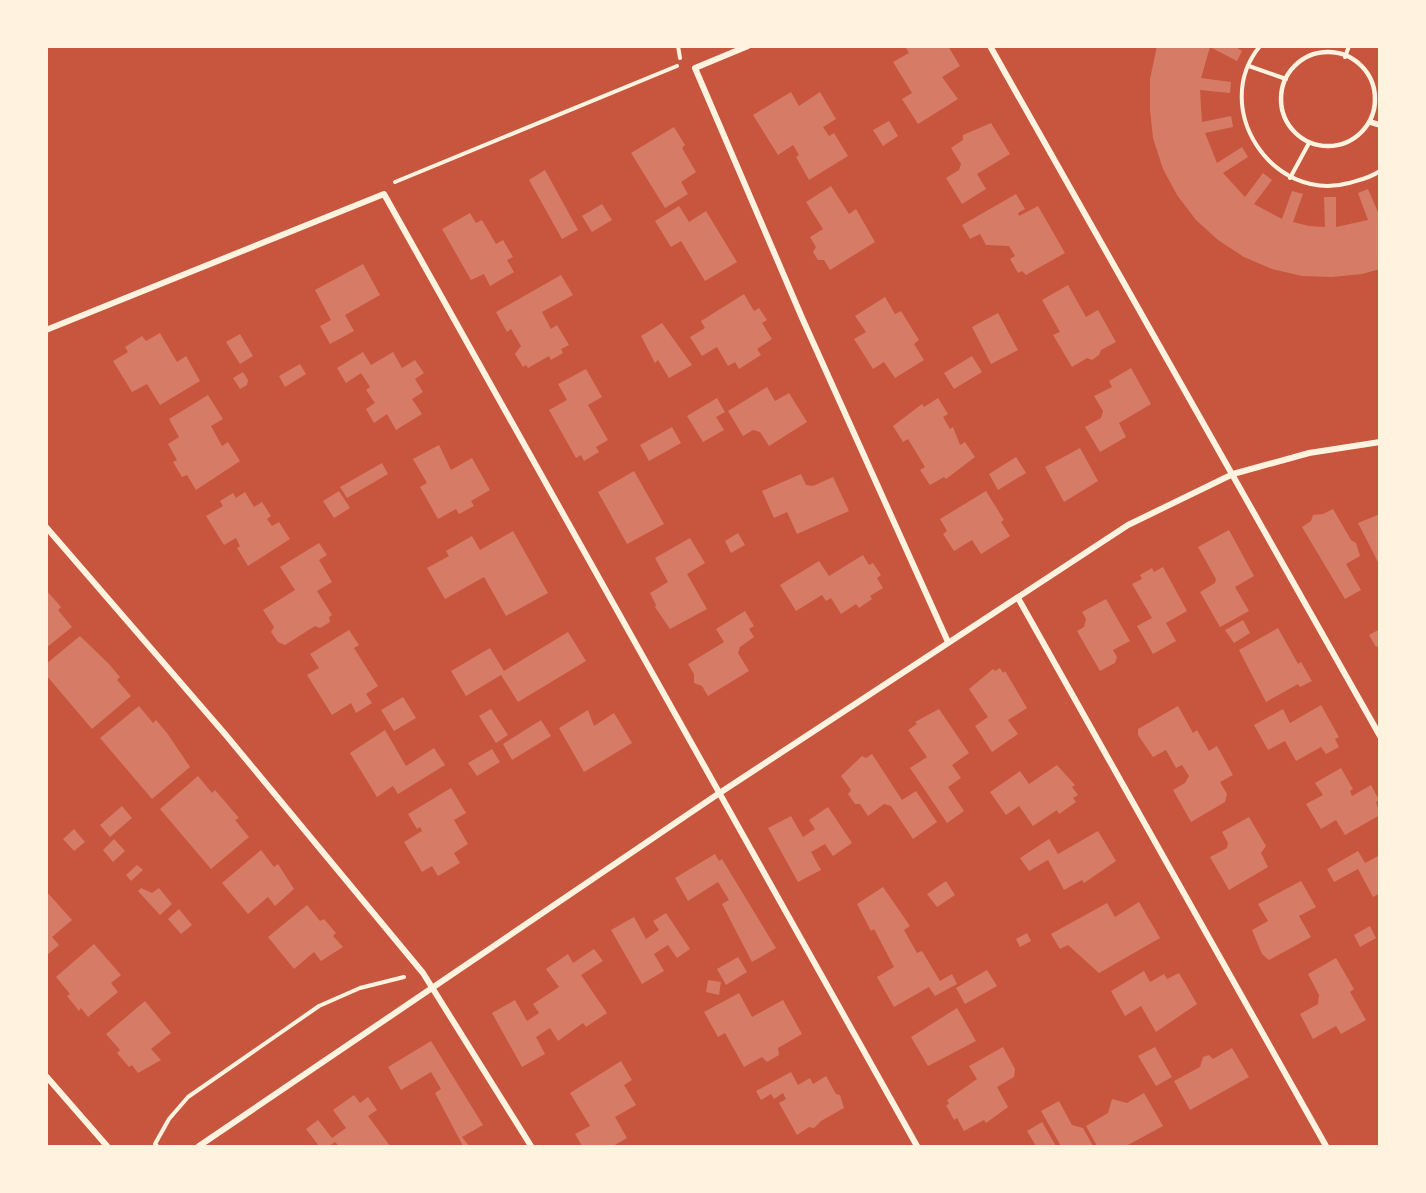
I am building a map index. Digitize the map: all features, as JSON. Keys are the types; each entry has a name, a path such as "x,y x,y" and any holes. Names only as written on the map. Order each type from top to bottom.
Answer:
{"street":[{"path":"748,46 695,68 803,321 948,642"},
{"path":"990,46 1380,735"},
{"path":"1370,122 1380,125"},
{"path":"46,330 384,194 917,1146"},
{"path":"199,1146 718,794 1128,525 1233,474 1310,453 1380,442"},
{"path":"46,527 225,734 423,973 531,1146"},
{"path":"1018,598 1326,1146"},
{"path":"46,1076 107,1146"}],"lane":[{"path":"1331,52 1354,60 1366,71 1373,83 1376,99 1370,122 1360,135 1346,143 1329,147 1309,142 1295,133 1285,118 1281,102 1286,79 1299,62 1313,55 1331,52"}],"path":[{"path":"1260,46 1252,57 1242,92 1246,126 1266,160 1290,178 1334,187 1372,177 1380,171"},
{"path":"1345,57 1348,46"},
{"path":"384,194 392,183 675,66 695,68"},
{"path":"1249,66 1286,79"},
{"path":"1290,178 1309,142"},
{"path":"157,1146 155,1144 164,1128 188,1097 319,1006 360,988 423,973"}],"building":[{"path":"908,46 948,46 960,66 942,77 958,99 918,124 902,99 912,93 893,62 909,53 906,48"},
{"path":"1157,46 1234,46 1242,51 1237,61 1210,47 1201,78 1231,82 1230,93 1200,90 1202,122 1231,116 1233,127 1205,133 1217,163 1242,147 1248,157 1223,173 1245,197 1263,173 1272,180 1254,204 1282,219 1292,191 1303,194 1293,222 1309,226 1325,227 1324,197 1336,197 1336,227 1368,220 1358,193 1368,189 1380,217 1380,269 1362,274 1332,277 1302,276 1272,269 1244,257 1218,240 1196,220 1177,195 1163,169 1153,138 1150,79"},
{"path":"791,92 799,106 820,92 836,119 823,127 829,136 834,133 848,156 809,180 796,157 799,155 793,145 778,155 753,115"},
{"path":"889,121 898,136 883,146 873,130"},
{"path":"991,123 1010,154 977,174 986,189 962,204 946,178 959,170 961,164 951,148 963,140 963,135"},
{"path":"674,127 685,145 682,148 696,172 681,182 688,194 665,208 631,153"},
{"path":"545,170 578,230 562,239 529,180"},
{"path":"831,186 849,214 856,209 875,242 830,270 824,260 818,260 813,252 816,247 810,237 823,229 806,202"},
{"path":"1016,194 1025,209 1018,213 1019,216 1038,206 1065,253 1026,275 1022,271 1018,273 1010,259 1015,256 1009,246 986,245 980,234 970,239 962,225"},
{"path":"602,204 612,220 592,232 582,216"},
{"path":"679,206 689,222 706,211 737,262 705,281 681,241 671,247 655,221"},
{"path":"470,213 476,223 482,220 496,244 503,240 513,257 507,260 514,272 490,286 484,274 471,280 442,229"},
{"path":"363,264 380,295 345,315 354,331 330,344 320,326 331,320 315,290"},
{"path":"561,275 573,295 542,312 551,329 557,325 569,345 561,349 563,353 551,360 549,356 528,368 526,365 523,367 515,354 521,346 511,329 507,332 496,312"},
{"path":"1068,285 1086,317 1098,310 1116,342 1101,350 1099,355 1092,360 1087,358 1072,367 1053,335 1060,332 1042,300"},
{"path":"744,294 754,311 759,308 767,320 762,323 772,339 757,349 761,355 739,369 735,362 728,366 717,347 702,356 690,337 705,328 701,321"},
{"path":"885,297 895,314 901,311 919,340 914,344 924,360 895,378 884,362 873,369 854,339 866,332 855,316"},
{"path":"998,313 1018,350 991,364 972,327"},
{"path":"662,323 692,365 669,378 658,360 655,363 641,336"},
{"path":"160,333 177,362 186,356 200,381 160,405 147,384 132,392 113,361 128,352 125,347 142,336 146,341"},
{"path":"240,334 253,356 240,364 226,342"},
{"path":"363,352 371,365 393,352 402,368 415,360 424,373 415,379 423,392 412,399 422,414 396,430 387,414 374,423 366,409 375,403 366,390 370,387 361,373 346,383 337,368"},
{"path":"972,356 982,372 954,389 944,373"},
{"path":"300,364 306,374 285,387 279,376"},
{"path":"1131,368 1151,404 1119,423 1126,437 1100,452 1085,427 1101,418 1103,411 1094,396 1112,387 1109,381"},
{"path":"586,369 602,397 588,405 608,440 596,447 599,452 584,461 581,455 576,458 549,410 567,400 558,384"},
{"path":"243,372 248,380 247,385 240,389 233,378"},
{"path":"767,387 775,401 789,393 807,422 769,446 760,432 753,430 743,436 728,411"},
{"path":"208,395 223,419 211,426 222,446 228,442 240,461 196,490 187,475 182,477 173,462 177,460 168,444 179,437 169,419"},
{"path":"717,398 725,412 716,417 724,430 703,442 687,416"},
{"path":"938,398 948,414 943,417 950,429 953,427 960,445 965,442 975,457 946,479 944,477 930,485 920,470 925,467 908,439 903,442 893,426 922,404 924,407"},
{"path":"672,427 681,443 649,461 640,445"},
{"path":"439,445 451,470 472,458 490,490 471,501 474,506 459,514 456,509 438,519 420,487 427,483 413,459"},
{"path":"1080,448 1098,481 1064,502 1045,467"},
{"path":"1016,457 1026,473 998,490 989,474"},
{"path":"382,463 388,474 347,498 340,487"},
{"path":"634,471 664,524 627,544 598,492"},
{"path":"801,474 806,485 813,486 833,477 849,511 797,534 787,512 774,518 762,491"},
{"path":"339,491 350,508 334,518 323,501"},
{"path":"986,491 1004,520 1001,522 1010,536 981,554 972,540 954,551 943,534 947,531 940,519"},
{"path":"245,492 254,507 262,502 271,516 267,519 272,526 279,522 290,539 248,566 237,548 240,546 236,538 224,545 206,516 223,506 220,501 233,493 236,498"},
{"path":"1333,509 1351,540 1356,543 1360,556 1346,564 1361,590 1345,599 1302,527 1311,521 1313,515 1323,514"},
{"path":"1380,514 1380,566 1358,523"},
{"path":"1229,530 1254,576 1235,587 1249,611 1220,627 1200,592 1215,583 1216,579 1198,547"},
{"path":"513,531 548,593 506,616 484,577 445,599 427,568 449,556 446,551 472,536 480,550"},
{"path":"738,533 745,545 731,553 725,541"},
{"path":"690,538 705,563 687,574 707,609 670,629 655,607 650,593 668,582 655,558"},
{"path":"319,543 327,555 319,560 332,582 317,591 332,615 329,617 330,622 320,628 315,626 285,645 278,642 271,632 274,627 263,610 295,590 280,567"},
{"path":"863,555 869,565 873,563 881,575 877,578 883,588 870,596 872,599 859,608 856,604 841,614 831,598 826,601 822,595 796,611 780,585 819,561 829,576"},
{"path":"1163,567 1187,611 1166,623 1176,641 1153,654 1137,626 1152,618 1132,584 1142,579 1140,575 1152,568 1154,572"},
{"path":"46,590 61,607 58,610 72,627 46,648"},
{"path":"1106,599 1130,641 1113,650 1117,657 1115,663 1100,671 1077,631 1084,627 1086,619 1082,612"},
{"path":"745,611 754,626 749,629 754,637 740,647 738,653 749,671 708,696 702,686 694,683 694,674 688,664 724,642 716,629"},
{"path":"1243,620 1250,633 1234,643 1225,630"},
{"path":"1278,628 1298,664 1301,662 1312,681 1300,687 1298,684 1266,702 1239,650"},
{"path":"1380,629 1380,645 1376,647 1369,635"},
{"path":"349,630 359,645 354,648 378,686 366,694 372,703 356,713 351,703 332,715 307,675 319,668 310,654"},
{"path":"568,632 586,661 518,702 501,675 466,696 451,671 490,648 504,671"},
{"path":"80,636 120,677 117,680 131,696 92,729 46,675 46,664"},
{"path":"1000,668 1003,673 1005,671 1027,708 1008,720 1018,734 992,752 975,726 988,717 969,689 993,669 995,671"},
{"path":"403,697 416,718 394,731 381,710"},
{"path":"1321,705 1339,737 1335,739 1339,747 1326,754 1321,747 1296,761 1285,741 1268,750 1254,725 1283,709 1290,723"},
{"path":"139,706 153,723 156,720 167,733 190,767 152,799 100,738"},
{"path":"1178,706 1193,733 1197,730 1209,751 1217,746 1233,775 1220,782 1227,794 1225,802 1191,822 1173,790 1185,783 1189,776 1182,765 1176,768 1166,750 1153,757 1138,735 1138,729"},
{"path":"491,709 508,735 496,743 479,716"},
{"path":"939,709 969,753 952,765 961,778 948,787 964,811 947,823 910,768 927,757 908,730 917,724 915,722"},
{"path":"588,710 594,726 614,713 632,743 584,772 559,728"},
{"path":"541,720 551,736 512,760 503,744"},
{"path":"385,730 406,766 434,748 445,765 398,794 393,786 377,797 350,753"},
{"path":"492,749 500,762 477,776 468,763"},
{"path":"872,754 902,800 916,791 937,822 913,839 891,806 884,804 868,816 860,804 855,804 848,794 851,790 841,776 862,756 866,758"},
{"path":"1057,765 1075,785 1072,787 1078,795 1073,798 1076,802 1059,814 1057,810 1033,826 1019,806 1006,815 990,792 1020,771 1029,784"},
{"path":"1341,768 1353,789 1350,791 1352,796 1371,785 1379,800 1376,802 1380,815 1345,835 1336,820 1321,829 1306,804 1323,795 1315,783"},
{"path":"198,776 212,793 215,790 239,818 235,820 249,837 211,869 160,809"},
{"path":"451,788 466,813 454,820 468,844 454,853 460,863 438,876 432,866 422,872 404,842 422,831 420,827 417,829 408,814"},
{"path":"122,806 132,818 110,837 100,825"},
{"path":"828,807 852,843 833,856 825,844 811,852 821,870 798,882 768,828 791,816 803,837 815,829 809,820"},
{"path":"1249,817 1266,846 1261,853 1268,867 1229,890 1210,857 1227,848 1228,843 1222,832"},
{"path":"74,829 85,842 74,851 63,839"},
{"path":"1098,831 1116,861 1084,883 1082,880 1064,890 1048,860 1029,871 1020,858 1049,839 1058,854"},
{"path":"114,839 125,851 113,862 103,850"},
{"path":"261,850 274,867 278,864 294,889 275,906 268,897 248,914 222,883"},
{"path":"1358,851 1365,863 1380,855 1380,893 1373,897 1358,869 1334,882 1327,869"},
{"path":"715,854 719,861 722,859 776,948 752,962 722,904 729,900 718,882 688,901 675,878"},
{"path":"137,865 143,870 131,881 126,875"},
{"path":"946,881 955,895 937,907 927,894"},
{"path":"1301,881 1316,907 1299,916 1311,937 1269,960 1262,954 1252,930 1268,921 1258,904"},
{"path":"883,887 910,926 904,930 917,953 922,951 940,981 952,974 957,984 935,996 929,987 894,1007 877,977 894,967 874,929 871,931 857,904"},
{"path":"141,888 152,893 159,888 172,904 160,915 138,891"},
{"path":"46,891 72,920 52,937 59,945 46,956"},
{"path":"1139,902 1160,938 1099,973 1068,945 1060,949 1051,934 1107,903 1115,917"},
{"path":"307,905 320,921 324,919 336,933 333,936 343,947 321,961 314,952 294,969 268,937"},
{"path":"179,909 192,925 181,934 168,919"},
{"path":"666,913 690,949 677,958 668,945 654,954 664,971 642,984 611,930 634,917 646,939 659,930 653,921"},
{"path":"1370,926 1376,938 1360,947 1354,935"},
{"path":"1027,933 1031,941 1020,947 1016,939"},
{"path":"94,944 121,975 111,983 118,992 88,1017 81,1008 79,1011 67,996 70,994 56,977"},
{"path":"594,949 603,961 581,975 607,1013 586,1027 583,1023 558,1041 550,1028 536,1037 545,1054 522,1067 492,1013 515,1000 527,1021 539,1013 533,1004 559,987 546,969 568,954 573,963"},
{"path":"738,957 747,972 726,985 717,969"},
{"path":"1336,958 1354,989 1350,992 1366,1020 1341,1034 1336,1026 1313,1039 1300,1014 1318,1004 1319,995 1308,974"},
{"path":"987,970 997,986 965,1004 956,988"},
{"path":"1144,971 1150,982 1164,974 1167,979 1179,973 1197,1004 1156,1032 1141,1006 1125,1016 1111,991"},
{"path":"708,980 721,982 719,995 706,992"},
{"path":"739,993 752,1017 783,1000 802,1034 778,1048 779,1055 767,1062 762,1057 744,1067 725,1033 718,1037 704,1012"},
{"path":"145,1001 171,1033 151,1049 161,1060 138,1073 132,1065 129,1067 117,1053 120,1050 106,1034"},
{"path":"957,1008 976,1041 928,1066 911,1037"},
{"path":"431,1041 483,1125 462,1137 469,1146 463,1146 435,1093 441,1089 431,1072 401,1090 388,1067"},
{"path":"1003,1047 1015,1069 1014,1077 997,1087 1008,1107 986,1123 984,1120 964,1131 957,1118 954,1120 946,1105 949,1104 947,1100 977,1079 969,1066"},
{"path":"1155,1047 1172,1077 1156,1086 1138,1056"},
{"path":"1232,1048 1249,1077 1190,1110 1174,1081 1200,1067 1203,1057 1209,1055 1213,1059"},
{"path":"621,1061 632,1080 624,1085 636,1105 615,1117 627,1138 613,1146 582,1146 575,1134 590,1126 570,1093"},
{"path":"791,1072 798,1085 810,1078 813,1084 826,1076 836,1094 840,1095 844,1108 821,1121 814,1128 809,1127 797,1135 779,1103 786,1099 783,1093 774,1099 771,1094 761,1100 756,1091"},
{"path":"1144,1093 1163,1126 1126,1146 1097,1146 1086,1126 1108,1113 1112,1099 1127,1103"},
{"path":"354,1095 360,1103 368,1097 377,1110 368,1116 390,1146 339,1146 335,1142 329,1146 319,1146 306,1129 318,1120 332,1138 346,1128 333,1110"},
{"path":"1059,1101 1072,1125 1083,1128 1093,1146 1061,1146 1041,1111"},
{"path":"1042,1122 1056,1146 1036,1146 1027,1131"}]}
